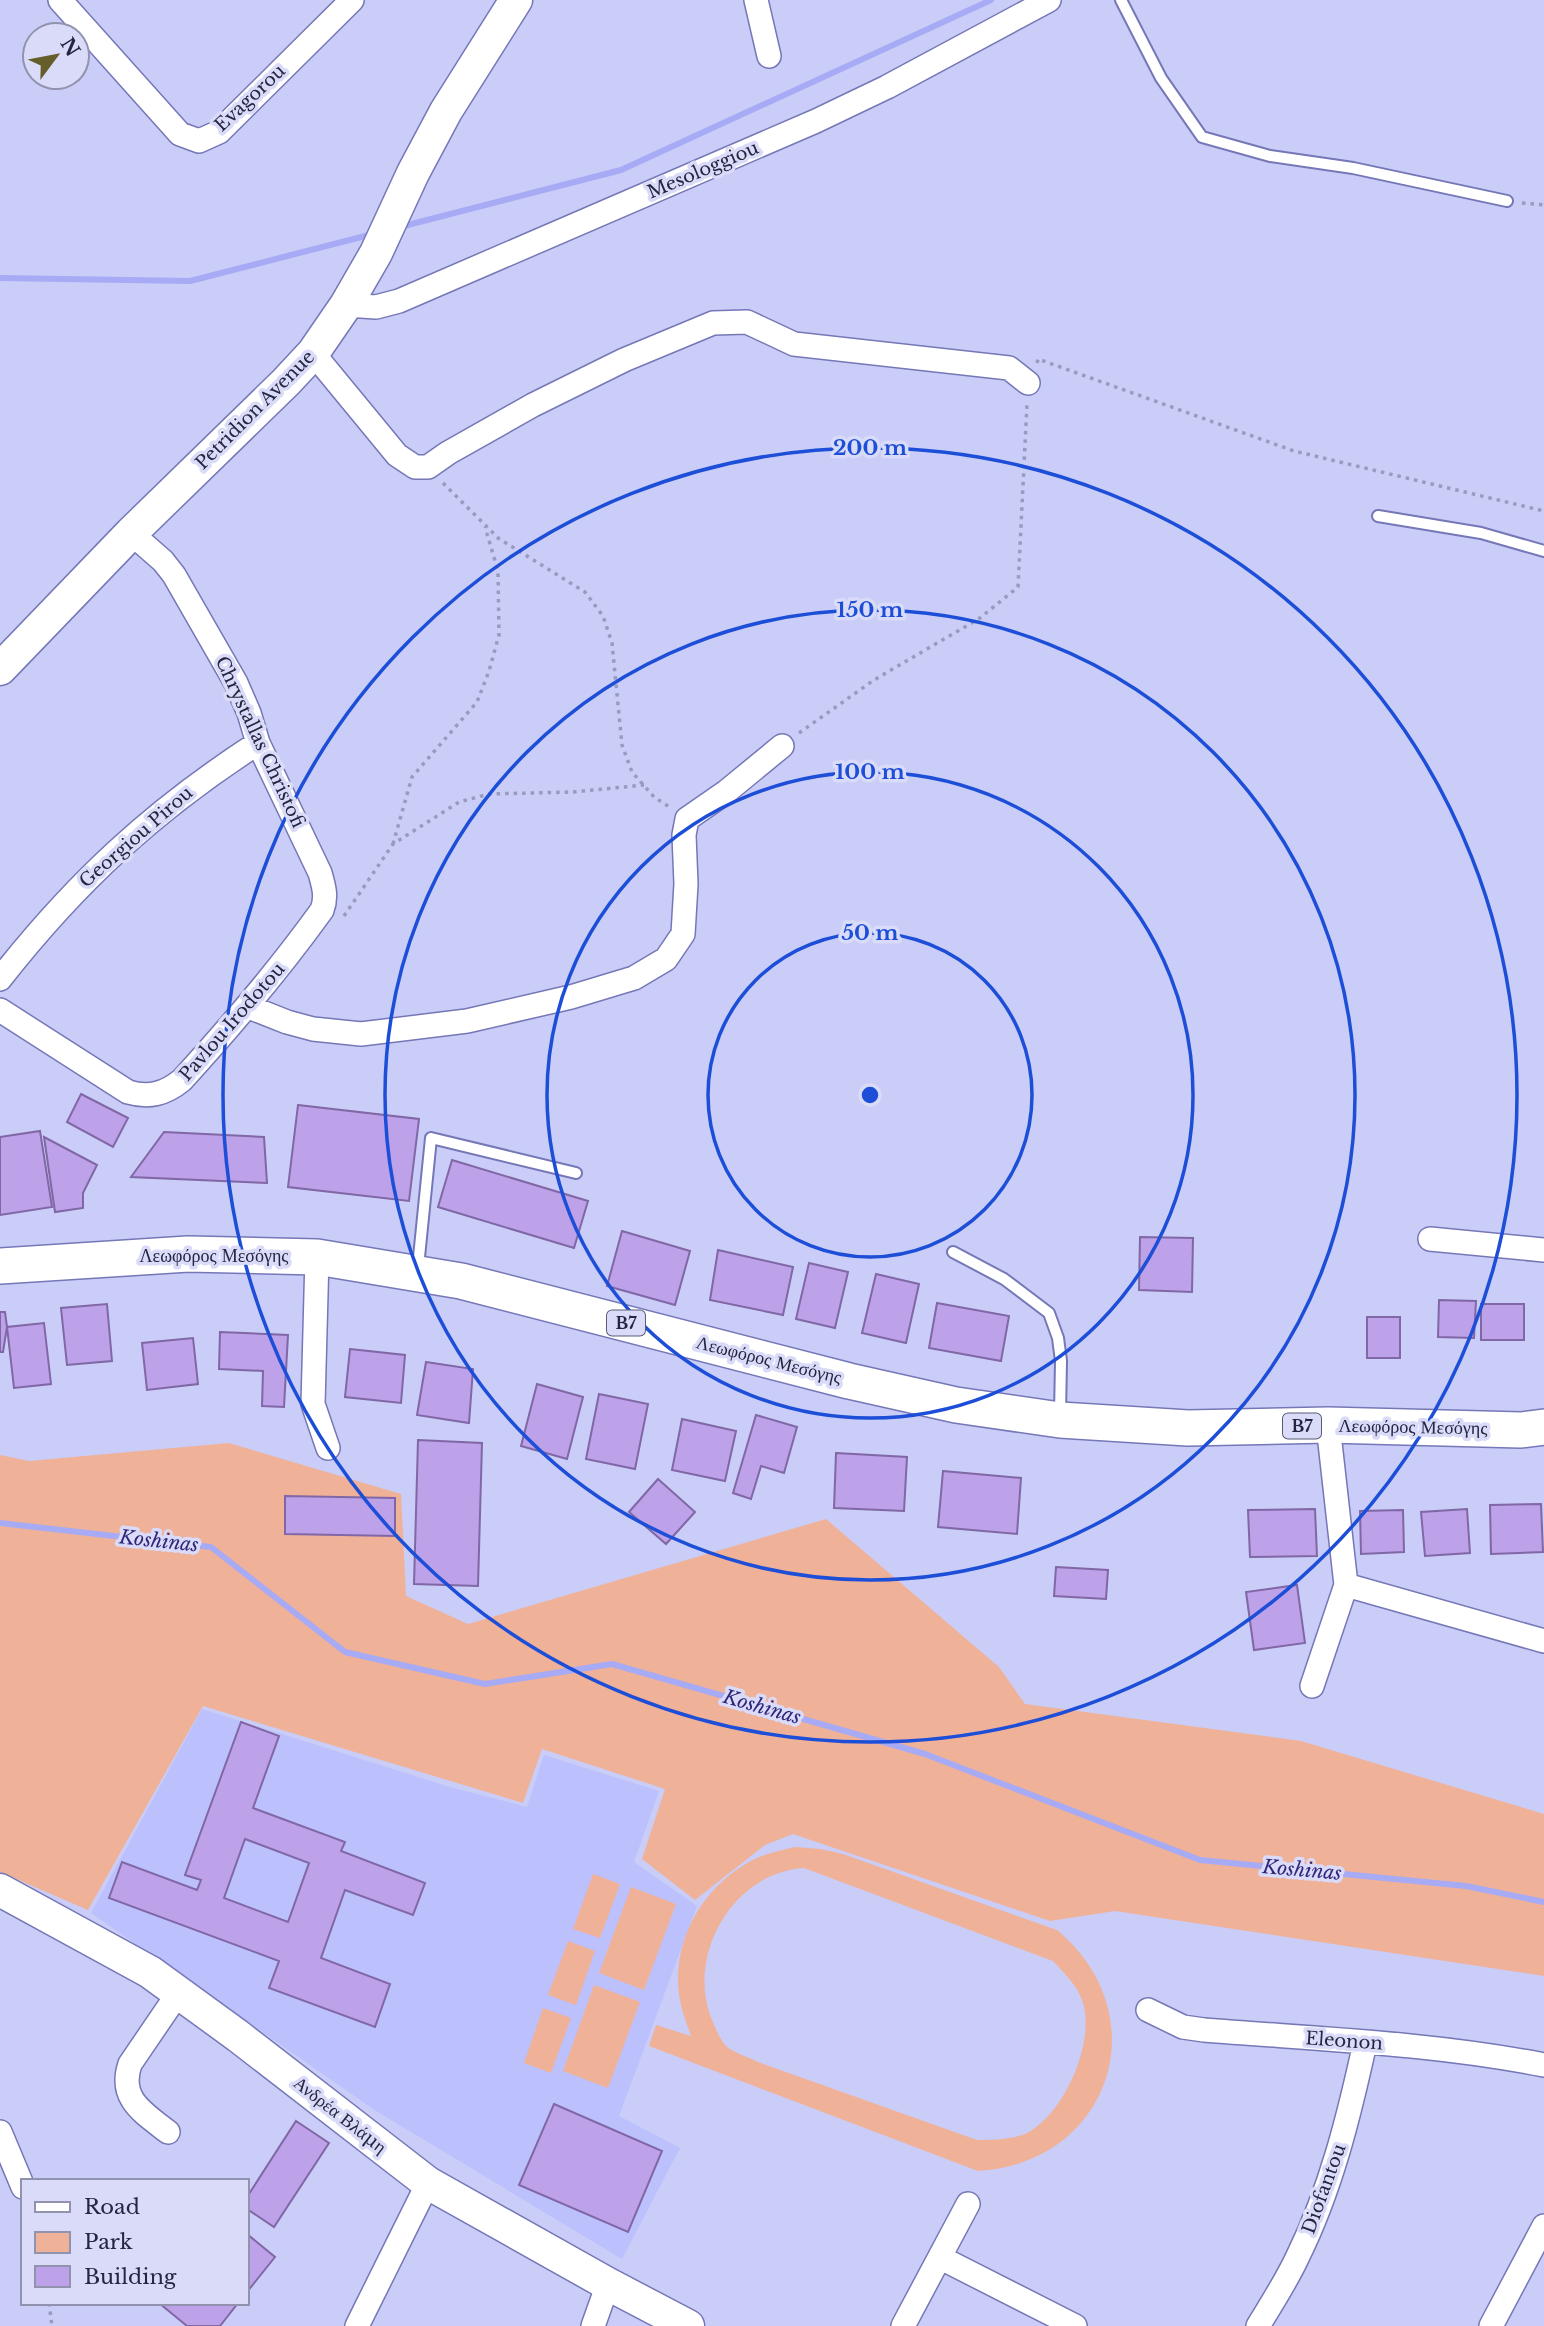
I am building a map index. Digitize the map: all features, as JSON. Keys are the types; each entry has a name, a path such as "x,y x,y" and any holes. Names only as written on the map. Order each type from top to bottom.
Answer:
{"main road":[{"name":"Λεωφόρος Μεσόγης","path":"0,1266 188,1254 317,1257 461,1281 849,1381 956,1405 1060,1420 1188,1428 1328,1425 1521,1430 1544,1427"}],"street":[{"name":"Evagorou","path":"60,0 180,134 199,141 219,132 352,0"},
{"name":"Petridion Avenue","path":"0,669 131,533 313,354 376,253 413,173 446,111 516,0"},
{"path":"757,0 769,56"},
{"name":"Mesologgiou","path":"351,296 376,307 399,302 803,127 887,87 1049,0"},
{"path":"313,354 397,455 415,467 428,467 533,405 624,360 713,323 747,322 794,344 1009,369 1028,383"},
{"name":"Chrystallas Christofi","path":"131,533 157,555 174,575 236,683 258,743 320,873 325,893"},
{"name":"Georgiou Pirou","path":"0,979 108,856 190,788 258,743"},
{"path":"249,1007 287,1022 361,1034 467,1021 571,997 634,978 666,959 683,934 686,884 684,835 687,819 726,792 782,746"},
{"name":"Pavlou Irodotou","path":"0,1010 128,1092 142,1096 159,1094 182,1080 249,1007 322,911 325,893"},
{"path":"1430,1239 1544,1250"},
{"path":"317,1257 313,1404 328,1448"},
{"path":"1312,1686 1346,1585 1328,1425"},
{"path":"1346,1585 1544,1641"},
{"name":"Ανδρέα Βλάμη","path":"0,1890 112,1949 179,1992 428,2183 688,2326"},
{"path":"168,2132 139,2110 127,2087 127,2074 179,1992"},
{"name":"Eleonon","path":"1147,2010 1183,2027 1204,2031 1415,2045 1489,2054 1544,2065"},
{"name":"Diofantou","path":"1258,2326 1298,2258 1316,2216 1341,2143 1365,2043"},
{"path":"0,2132 21,2182"},
{"path":"357,2326 428,2183"},
{"path":"903,2326 968,2204"},
{"path":"1491,2326 1544,2227"},
{"path":"941,2259 1075,2326"},
{"path":"593,2326 608,2284"}],"lane":[{"path":"1121,0 1161,78 1202,137 1270,156 1353,167 1507,201"},
{"path":"1378,516 1481,533 1544,551"},
{"path":"417,1274 430,1138 576,1173"},
{"path":"953,1252 1004,1279 1049,1313 1058,1338 1061,1361 1060,1420"}],"path":[{"path":"1507,201 1544,205"},
{"path":"782,746 817,718 874,680 980,618 1018,587 1028,383 1038,359 1294,451 1544,511"},
{"path":"428,467 498,538 585,592 603,616 612,643 622,745 632,772 654,797 687,819"},
{"path":"342,919 393,844 412,777 477,702 489,671 499,635 498,571 484,525"},
{"path":"393,844 459,802 489,794 573,792 643,785"},
{"path":"49,2305 52,2326"}],"shaded area":[{"path":"202,1709 450,1787 527,1807 544,1755 659,1791 634,1862 697,1906 619,2116 680,2148 622,2259 376,2111 91,1913"}],"green space":[{"path":"229,1443 401,1494 406,1596 468,1624 826,1519 999,1667 1025,1704 1301,1741 1544,1814 1544,1976 1115,1911 1050,1921 793,1834 765,1845 695,1900 642,1859 665,1789 542,1749 523,1803 203,1706 88,1910 0,1872 0,1455 29,1461"},
{"path":"795,1847 843,1854 1057,1930 1088,1964 1106,2002 1112,2041 1106,2079 1088,2114 1061,2142 1024,2162 978,2171 649,2046 656,2025 691,2036 680,2000 678,1974 686,1936 704,1901 732,1873 749,1862","holes":["804,1868 1053,1961 1073,1984 1082,2000 1085,2035 1081,2055 1064,2094 1039,2125 1025,2134 1001,2139 977,2140 735,2052 725,2045 718,2033 710,2015 705,1990 706,1966 712,1941 723,1919 738,1899 757,1884 779,1873"]},
{"path":"593,1874 620,1884 600,1938 573,1929"},
{"path":"631,1887 676,1904 644,1990 599,1973"},
{"path":"568,1941 595,1951 576,2005 548,1995"},
{"path":"594,1985 640,2002 608,2088 563,2071"},
{"path":"543,2008 571,2018 551,2073 524,2063"}],"building":[{"path":"81,1094 128,1118 113,1147 67,1122"},
{"path":"298,1105 419,1119 409,1201 288,1187"},
{"path":"40,1131 52,1207 0,1215 0,1137"},
{"path":"164,1132 264,1137 267,1183 131,1177"},
{"path":"44,1137 97,1165 83,1193 83,1208 55,1212"},
{"path":"452,1160 588,1201 574,1248 438,1207"},
{"path":"622,1231 690,1251 675,1305 607,1286"},
{"path":"1140,1237 1193,1238 1192,1292 1139,1290"},
{"path":"718,1250 793,1267 783,1315 710,1300"},
{"path":"809,1263 848,1272 835,1328 796,1319"},
{"path":"876,1274 919,1284 906,1343 862,1333"},
{"path":"1439,1300 1476,1301 1474,1338 1438,1337"},
{"path":"937,1303 1009,1316 1001,1361 929,1348"},
{"path":"107,1304 112,1361 67,1365 61,1308"},
{"path":"1481,1304 1524,1304 1524,1340 1481,1340"},
{"path":"0,1312 5,1312 7,1327 3,1352 0,1352"},
{"path":"1367,1317 1400,1317 1400,1358 1367,1358"},
{"path":"44,1323 51,1384 14,1388 7,1327"},
{"path":"220,1332 288,1335 284,1407 262,1406 263,1371 219,1369"},
{"path":"193,1338 198,1384 147,1390 142,1343"},
{"path":"350,1349 405,1355 401,1403 345,1397"},
{"path":"426,1362 473,1369 469,1423 417,1415"},
{"path":"537,1384 583,1397 567,1459 521,1446"},
{"path":"599,1394 648,1404 635,1469 586,1459"},
{"path":"756,1415 797,1427 784,1473 761,1466 751,1499 733,1493"},
{"path":"682,1419 736,1431 725,1481 672,1470"},
{"path":"418,1440 482,1443 478,1586 414,1584"},
{"path":"836,1453 907,1457 904,1511 834,1508"},
{"path":"943,1471 1021,1478 1017,1534 938,1527"},
{"path":"658,1479 695,1512 666,1544 629,1512"},
{"path":"285,1496 395,1498 395,1536 285,1534"},
{"path":"1541,1504 1543,1552 1491,1554 1490,1505"},
{"path":"1315,1509 1317,1556 1250,1557 1248,1510"},
{"path":"1467,1509 1470,1553 1425,1556 1421,1512"},
{"path":"1403,1510 1404,1552 1361,1554 1360,1511"},
{"path":"1056,1567 1108,1570 1106,1599 1054,1596"},
{"path":"1297,1585 1305,1643 1254,1650 1246,1592"},
{"path":"241,1722 279,1736 253,1808 345,1842 341,1851 425,1883 413,1915 345,1890 321,1958 390,1984 375,2027 269,1988 279,1961 109,1898 122,1862 197,1890 201,1880 185,1875","holes":["245,1839 309,1863 288,1922 224,1898"]},
{"path":"554,2104 662,2151 628,2232 519,2185"},
{"path":"296,2121 329,2143 274,2227 248,2210 248,2195"},
{"path":"248,2235 275,2257 248,2291"},
{"path":"161,2305 236,2305 220,2326 187,2326"}],"waterway":[{"path":"400,227 621,170 991,0"},
{"path":"0,278 190,281 373,234"},
{"name":"Koshinas","path":"0,1523 211,1547 345,1652 485,1684 612,1664 925,1754 1200,1860 1466,1886 1544,1902"}]}
